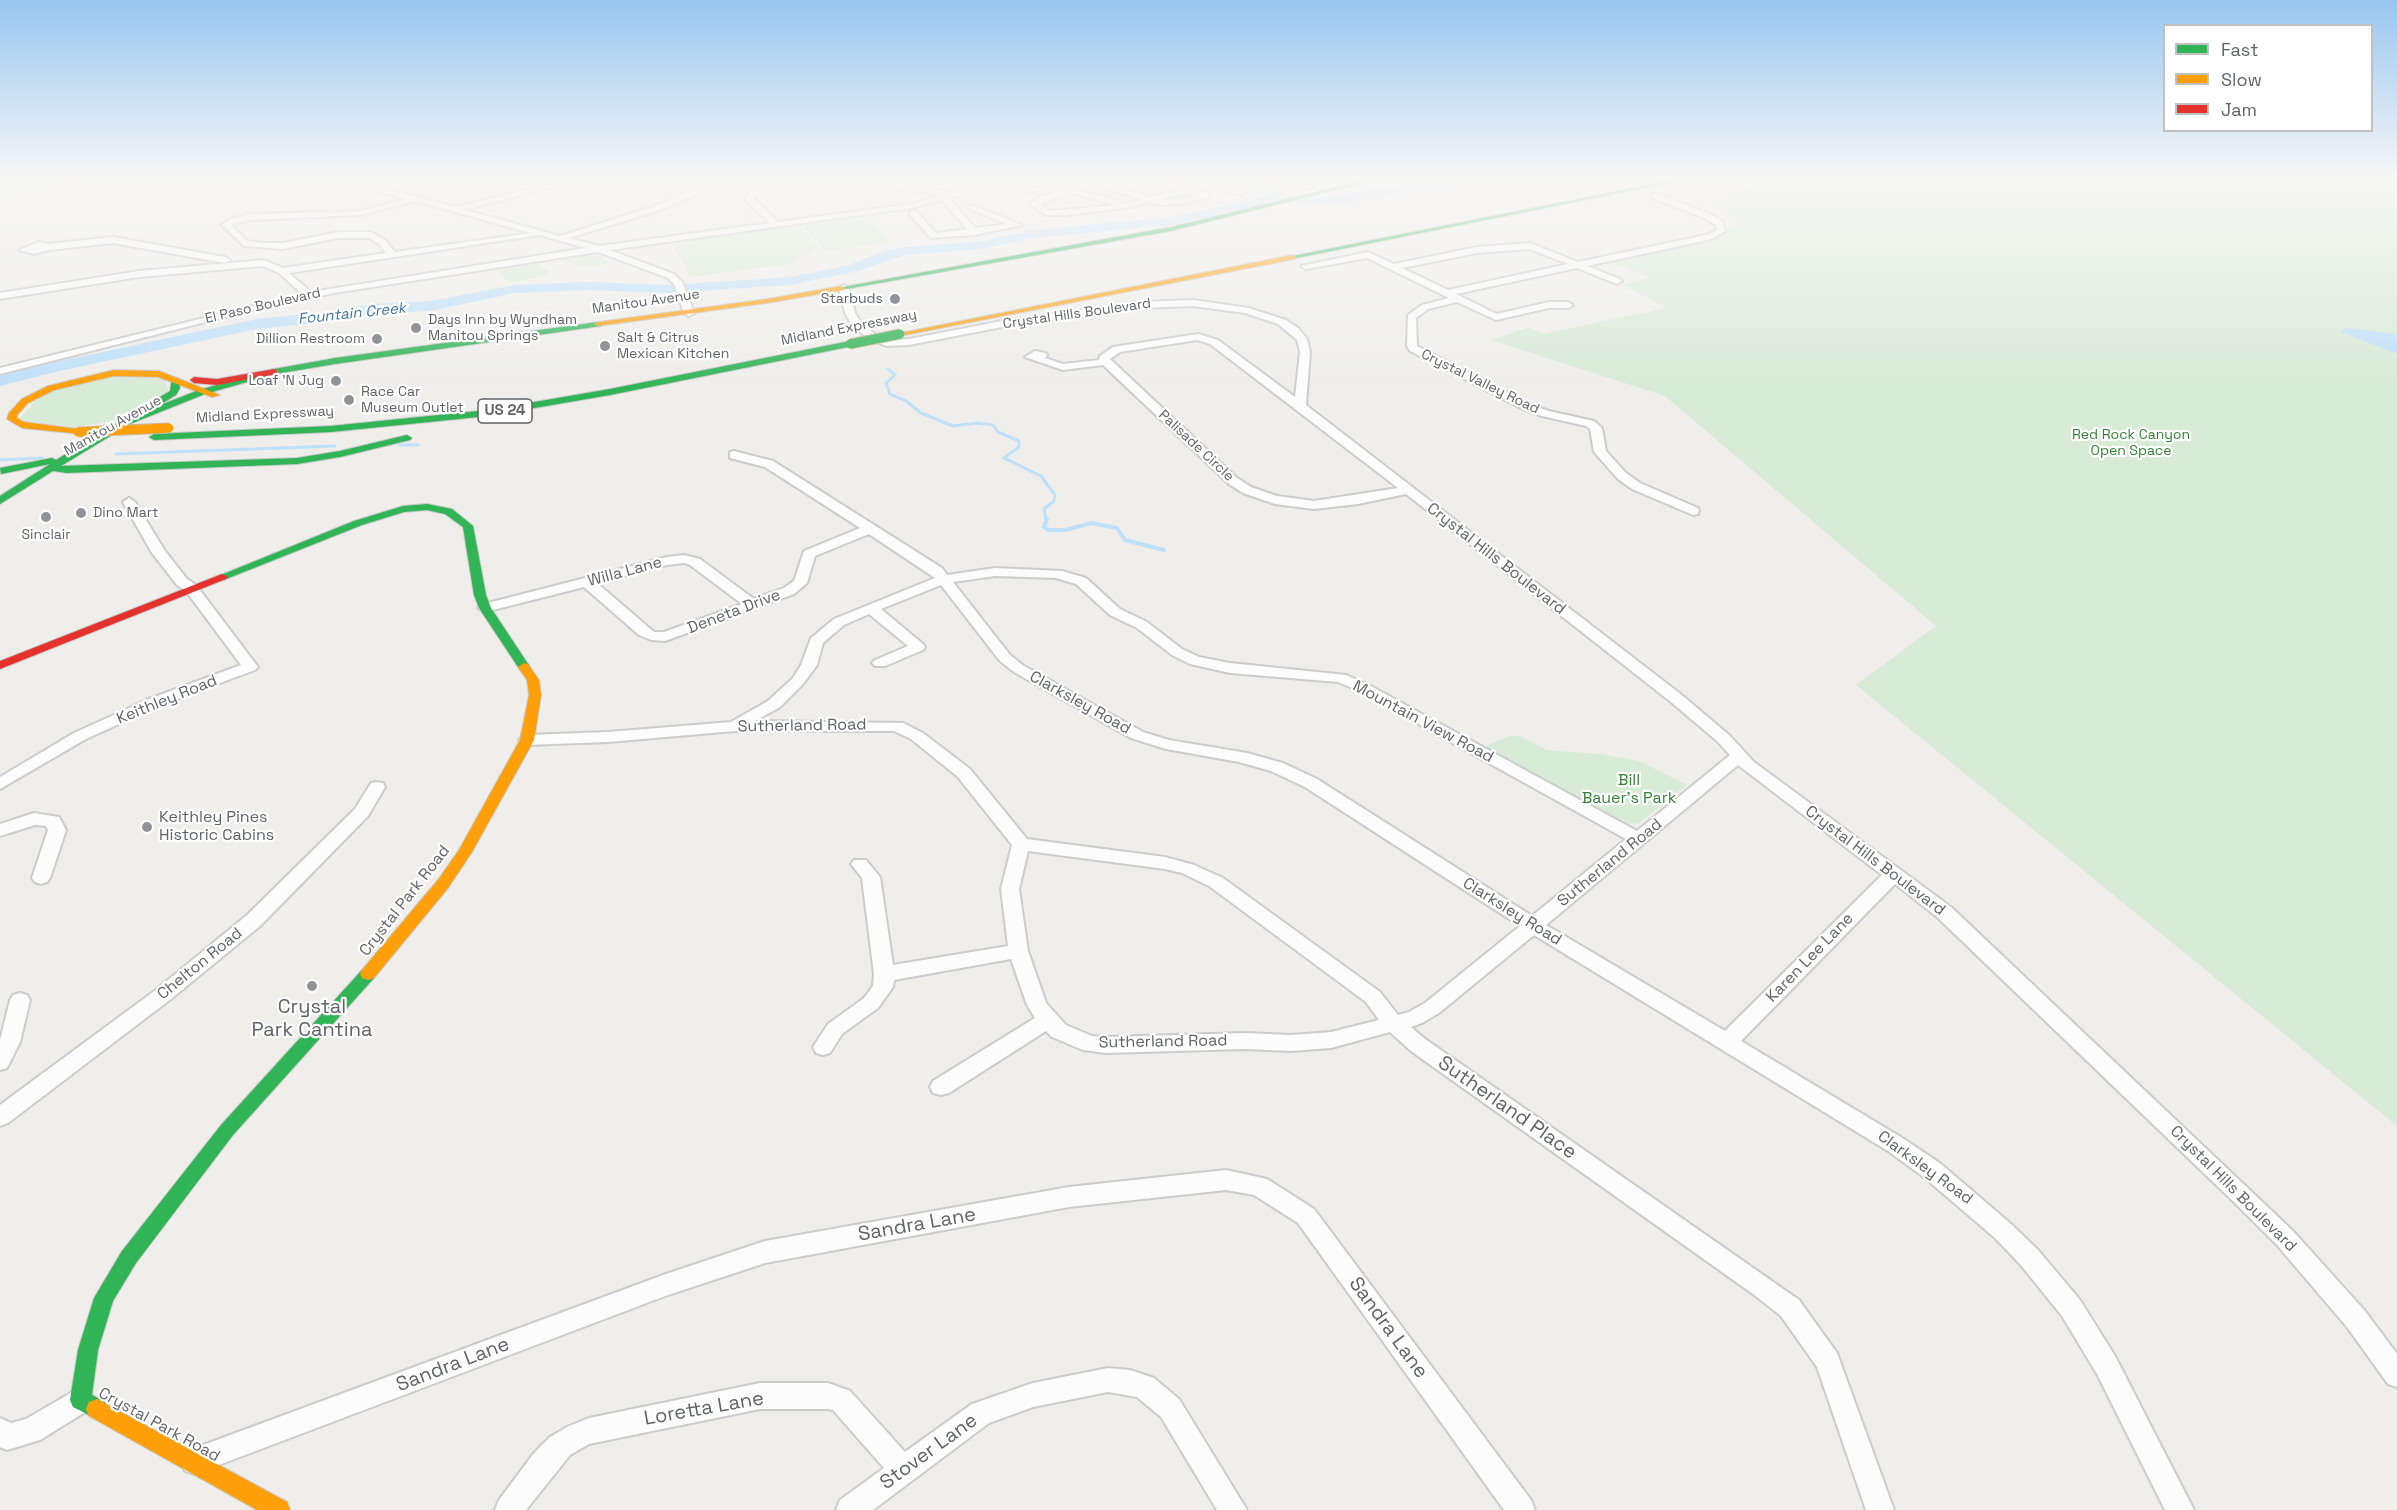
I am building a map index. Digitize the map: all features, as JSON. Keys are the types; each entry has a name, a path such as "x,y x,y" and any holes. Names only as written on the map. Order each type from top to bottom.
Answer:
{"main road":[{"name":"Manitou Avenue","path":"0,513 38,489 127,422 206,389 274,372 689,313 1076,247"},
{"name":"Midland Expressway","path":"11,434 351,420 488,406 846,342 1304,247"},
{"name":"Midland Expressway","path":"32,441 331,429 458,417 563,401 701,375 846,342"},
{"name":"Manitou Avenue","path":"106,457 156,418 206,389 272,378 355,360"},
{"path":"0,410 40,388 105,371 156,368 172,371 206,389"},
{"path":"78,432 22,425 12,419 12,415 19,406 41,393 88,378 141,372 159,374 206,389 217,382 274,372"},
{"path":"38,489 106,457 297,461 340,454 701,375"},
{"path":"127,422 173,393 176,388 175,380"},
{"path":"1,471 106,457 308,455 340,449 353,440 349,435 327,433 208,434"},
{"path":"1,471 50,468 73,462"},
{"name":"Manitou Avenue","path":"0,501 50,468"},
{"path":"1,471 31,475 21,488"},
{"name":"Crystal Park Road","path":"0,665 377,516 403,509 437,508 456,515 468,526 480,595 485,608 533,680 535,695 527,740 465,852 443,884 371,971 227,1130 124,1263 104,1298 88,1350 81,1400 279,1510"}],"street":[{"path":"154,247 244,264"},
{"path":"386,247 392,255"},
{"path":"282,271 446,247"},
{"path":"593,247 671,276 680,288 689,313"},
{"name":"El Paso Boulevard","path":"0,370 309,295 610,247"},
{"path":"1394,267 1467,251 1509,247"},
{"path":"1538,247 1617,281"},
{"path":"1452,296 1660,247"},
{"path":"1306,266 1368,255 1496,317 1549,305 1568,305"},
{"path":"0,296 88,281 264,263 282,271 309,295"},
{"name":"Crystal Hills Boulevard","path":"844,288 850,313 856,323 872,337 886,343 909,342 1002,324 1140,305 1187,303 1246,310 1282,322 1297,332 1302,339 1305,352 1300,406"},
{"name":"Crystal Valley Road","path":"1452,296 1425,307 1411,317 1414,349 1527,407 1546,414 1590,423 1596,428 1600,452 1622,476 1636,486 1694,511"},
{"name":"Crystal Hills Boulevard","path":"1105,362 1106,354 1123,348 1180,338 1202,338 1217,344 1677,699 1723,738 1738,757 1944,912 2242,1195 2284,1238 2349,1312 2397,1375"},
{"path":"1038,358 1063,367 1105,362"},
{"name":"Palisade Circle","path":"1105,362 1233,481 1256,494 1284,502 1314,505 1337,504 1408,490"},
{"name":"Clarksley Road","path":"734,455 769,464 937,571 946,579 1005,658 1019,669 1137,735 1166,744 1241,757 1277,767 1311,783 1534,926 1896,1145 1933,1171 1985,1214 2029,1257 2070,1308 2106,1365 2180,1510"},
{"path":"129,502 159,553 182,582 191,588"},
{"name":"Deneta Drive","path":"587,582 644,632 656,637 675,635 795,588 800,583 806,558 813,551 871,528"},
{"name":"Willa Lane","path":"485,608 668,561 684,559 695,562 753,605"},
{"name":"Mountain View Road","path":"735,726 774,704 798,681 809,665 816,641 828,629 870,608 946,579 995,572 1057,574 1075,578 1115,612 1142,626 1185,657 1204,664 1230,668 1341,678 1362,687 1639,839"},
{"name":"Keithley Road","path":"0,784 80,736 155,702 249,667 191,588"},
{"path":"870,608 918,647 880,663"},
{"name":"Sutherland Road","path":"527,740 608,737 735,726 884,724 907,730 964,773 1021,844 1010,889 1018,951 1036,1005 1059,1031 1090,1044 1106,1045 1245,1041 1291,1043 1331,1040 1415,1018 1432,1008 1534,926 1738,757"},
{"name":"Chelton Road","path":"0,1117 164,994 253,921 362,812 377,787"},
{"path":"0,830 33,819 53,821 57,830 40,878"},
{"name":"Sutherland Place","path":"1021,844 1165,863 1204,875 1373,997 1393,1023 1418,1045 1762,1286 1790,1308 1828,1360 1880,1510"},
{"path":"823,1047 835,1029 871,1003 879,994 884,974 871,877 860,864"},
{"name":"Karen Lee Lane","path":"1727,1042 1894,874"},
{"path":"884,974 1018,951"},
{"path":"0,1062 10,1042 20,1000"},
{"path":"941,1087 1047,1020"},
{"name":"Sandra Lane","path":"191,1462 666,1285 765,1252 1069,1197 1226,1180 1259,1186 1306,1216 1521,1510"},
{"name":"Stover Lane","path":"850,1510 960,1426 992,1409 1033,1395 1108,1380 1130,1382 1158,1396 1170,1408 1233,1510"},
{"name":"Loretta Lane","path":"509,1510 544,1463 560,1446 576,1436 589,1431 760,1396 828,1396 841,1400 903,1470"},
{"path":"0,1431 7,1437 31,1431 81,1400"}],"green space":[{"path":"673,247 817,247 791,264 691,277"},
{"path":"823,247 852,247 826,251"},
{"name":"Red Rock Canyon Open Space","path":"1670,247 2397,247 2397,1126 1856,685 1936,626 1665,396 1491,340 1529,327 1543,334 1667,308 1623,285 1649,277 1609,261"},
{"path":"599,255 610,263 589,268 564,261 571,257"},
{"path":"537,263 552,274 510,283 496,271"},
{"path":"111,376 164,379 169,392 125,417 101,423 73,427 18,420 42,394"},
{"name":"Bill Bauer's Park","path":"1509,736 1520,736 1547,750 1599,754 1639,761 1687,785 1638,824 1627,823 1484,747"}],"water":[{"path":"2346,328 2397,334 2397,354 2341,332"}],"waterway":[{"name":"Fountain Creek","path":"0,381 57,366 257,324 325,317 371,309 430,306 515,289 588,286 667,289 790,281 853,268 889,254 950,247"},
{"path":"888,369 895,375 886,383 890,394 906,401 921,413 953,426 977,423 993,425 998,432 1019,441 1019,447 1004,458 1041,476 1055,495 1054,501 1044,509 1046,521"},
{"path":"400,445 418,445"},
{"path":"116,454 335,446"},
{"path":"0,460 42,458"},
{"path":"1047,519 1044,527 1048,530 1066,530 1091,523 1117,528 1125,540 1164,550"}],"traffic: fast":[{"path":"841,288 1068,247"},
{"path":"1292,257 1340,247"},
{"path":"0,501 104,434 127,422 202,392 274,372 335,361 598,324"},
{"path":"850,344 900,334"},
{"path":"154,437 331,429 488,413 610,392 850,344"},
{"path":"127,422 173,393 176,388 175,380"},
{"path":"50,468 67,470 297,461 340,454 407,438"},
{"path":"1,471 52,461"},
{"path":"222,577 358,523 403,509 427,507 448,511 468,526 480,595 485,608 524,667"},
{"path":"97,1409 81,1400 88,1350 104,1298 129,1257 227,1130 368,974"}],"traffic: slow":[{"path":"900,334 1292,257"},
{"path":"598,324 767,301 841,288"},
{"path":"78,432 22,425 12,419 12,415 25,401 51,388 114,373 159,374 215,395"},
{"path":"78,432 169,428"},
{"path":"368,974 443,884 465,852 527,740 535,695 533,680 524,667"},
{"path":"97,1409 279,1510"}],"traffic: jam":[{"path":"194,380 217,382 274,372"},
{"path":"0,665 222,577"}],"place":[{"name":"Starbuds","path":"895,299"},
{"name":"Days Inn by Wyndham Manitou Springs","path":"416,328"},
{"name":"Dillion Restroom","path":"377,339"},
{"name":"Salt & Citrus Mexican Kitchen","path":"605,346"},
{"name":"Loaf 'N Jug","path":"336,381"},
{"name":"Race Car Museum Outlet","path":"349,400"},
{"name":"Dino Mart","path":"81,513"},
{"name":"Sinclair","path":"46,517"},
{"name":"Keithley Pines Historic Cabins","path":"147,827"},
{"name":"Crystal Park Cantina","path":"312,986"}]}
